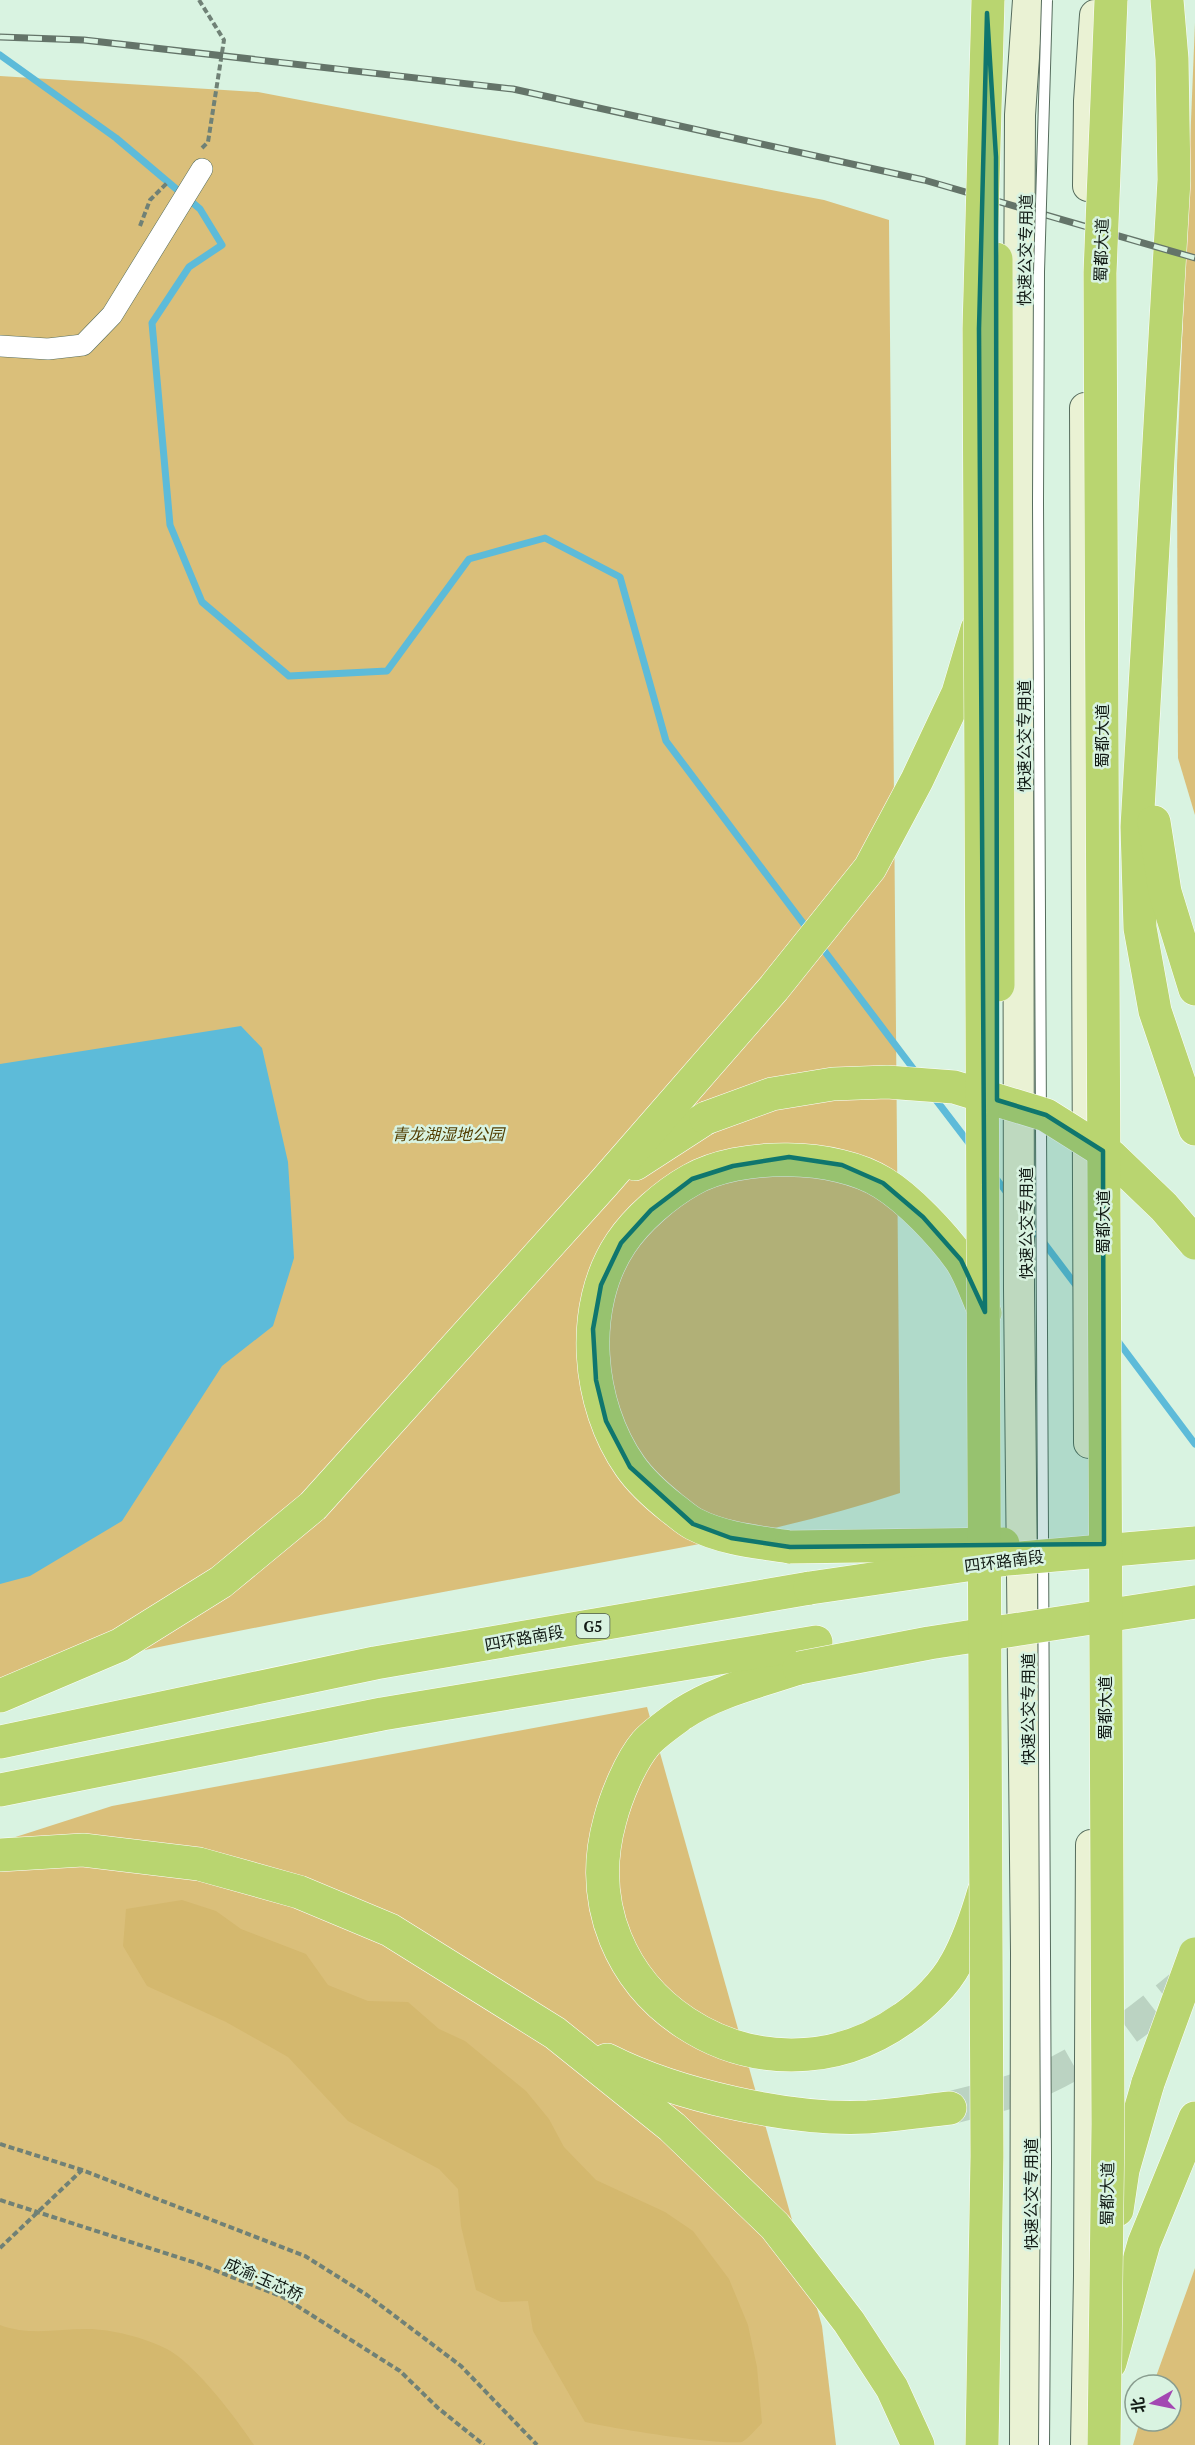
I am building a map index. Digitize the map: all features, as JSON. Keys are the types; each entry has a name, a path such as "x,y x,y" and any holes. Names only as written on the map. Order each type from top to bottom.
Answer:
{"highway":[{"path":"987,0 994,74 996,157 999,836 995,1336 994,2445"},
{"path":"982,2445 987,2121 979,329 987,0"},
{"name":"蜀都大道","path":"1106,2445 1108,2124 1100,273 1111,0"},
{"path":"1167,0 1172,59 1174,180 1157,511 1142,705 1137,827 1140,928 1155,1011 1195,1129"},
{"path":"0,1696 120,1646 221,1582 313,1506 604,1183 774,988 870,868 917,780 958,693 998,558"},
{"path":"1142,705 1147,763 1165,892 1195,989"},
{"path":"604,1183 706,1118 772,1094 833,1084 887,1082 954,1087 1046,1115 1102,1150 1164,1207 1195,1243"},
{"path":"995,1336 961,1260 923,1217 883,1183 842,1166 789,1158 733,1166 692,1179 651,1210 621,1243 601,1285 593,1329 596,1380 606,1421 630,1467 661,1499 693,1524 731,1538 790,1547 925,1543 1157,1545"},
{"name":"四环路南段","path":"0,1742 375,1663 810,1588 1008,1559 1195,1543"},
{"path":"995,1849 977,1916 956,1964 920,2007 882,2034 831,2052 779,2056 735,2048 694,2030 650,1996 621,1954 606,1905 602,1849 616,1797 646,1743 683,1713 808,1655 1019,1609 1195,1594"},
{"path":"0,1790 382,1714 808,1655 929,1643 1195,1602"},
{"path":"0,1855 83,1850 199,1864 298,1892 390,1930 555,2033 626,2070 684,2091 772,2109 867,2117 950,2108"},
{"path":"1106,2445 1110,2363 1111,2253 1123,2170 1148,2084 1195,1954"},
{"path":"555,2033 672,2127 775,2226 849,2322 892,2388 918,2445"},
{"path":"1110,2363 1144,2243 1195,2118"}],"main road":[{"path":"1025,2445 1026,1953 1019,1265 1018,528 1020,115 1028,0"},
{"path":"1086,2445 1089,2276 1091,1685 1084,487 1089,101 1096,0"}],"street":[{"path":"0,346 48,349 83,345 112,315 162,234 201,159"}],"lane":[{"name":"快速公交专用道","path":"1044,2445 1046,2150 1038,491 1039,272 1047,0"}],"path":[{"path":"199,0 224,40 208,142 201,159"},
{"path":"0,2144 82,2170 305,2256 367,2295 461,2366 537,2445"},
{"path":"0,2247 82,2170"},
{"name":"成渝·玉芯桥","path":"0,2200 196,2263 283,2297 400,2371 438,2408 484,2445"}],"highlighted area":[{"path":"987,13 996,157 997,1100 1046,1115 1103,1151 1104,1544 790,1547 731,1538 693,1524 630,1467 606,1421 596,1380 593,1329 601,1285 621,1243 651,1210 692,1179 733,1166 789,1157 842,1165 883,1183 923,1217 961,1260 985,1312 979,329"}],"green space":[{"path":"1195,23 1195,815 1178,758 1177,465"},
{"name":"青龙湖湿地公园","path":"0,76 258,92 824,200 889,220 900,1493 811,1519 722,1540 269,1625 0,1682"},
{"path":"647,1707 822,2326 836,2445 0,2445 0,1842 112,1806"},
{"path":"1195,2268 1195,2445 1133,2445 1136,2433 1183,2433 1183,2373 1157,2373"}],"shaded area":[{"path":"182,1900 216,1911 241,1929 306,1954 328,1985 368,2001 408,2002 439,2029 465,2041 526,2091 549,2119 564,2147 596,2180 665,2212 693,2231 729,2279 748,2325 757,2367 762,2423 742,2442 729,2442 665,2436 585,2422 533,2331 528,2301 501,2302 476,2290 461,2226 458,2189 439,2169 348,2121 288,2057 226,2022 147,1986 123,1946 126,1909"},
{"path":"0,2325 32,2331 87,2329 117,2332 167,2349 178,2356 202,2379 254,2445 0,2445"}],"water":[{"path":"241,1026 262,1048 288,1162 294,1258 273,1326 222,1366 122,1521 30,1576 0,1584 0,1064"}],"waterway":[{"path":"0,55 116,138 200,209 222,245 189,267 152,323 170,525 202,602 289,676 387,671 469,559 545,538 620,577 666,741 809,931"},
{"path":"820,945 918,1075"},
{"path":"933,1096 972,1147"},
{"path":"995,1177 1010,1197"},
{"path":"1029,1223 1078,1288"},
{"path":"1117,1340 1195,1444"}],"tunnel":[{"path":"950,2108 1016,2090 1064,2069 1110,2041 1193,1976"}],"railway":[{"path":"0,37 84,40 513,89 924,180 1195,258"}]}
